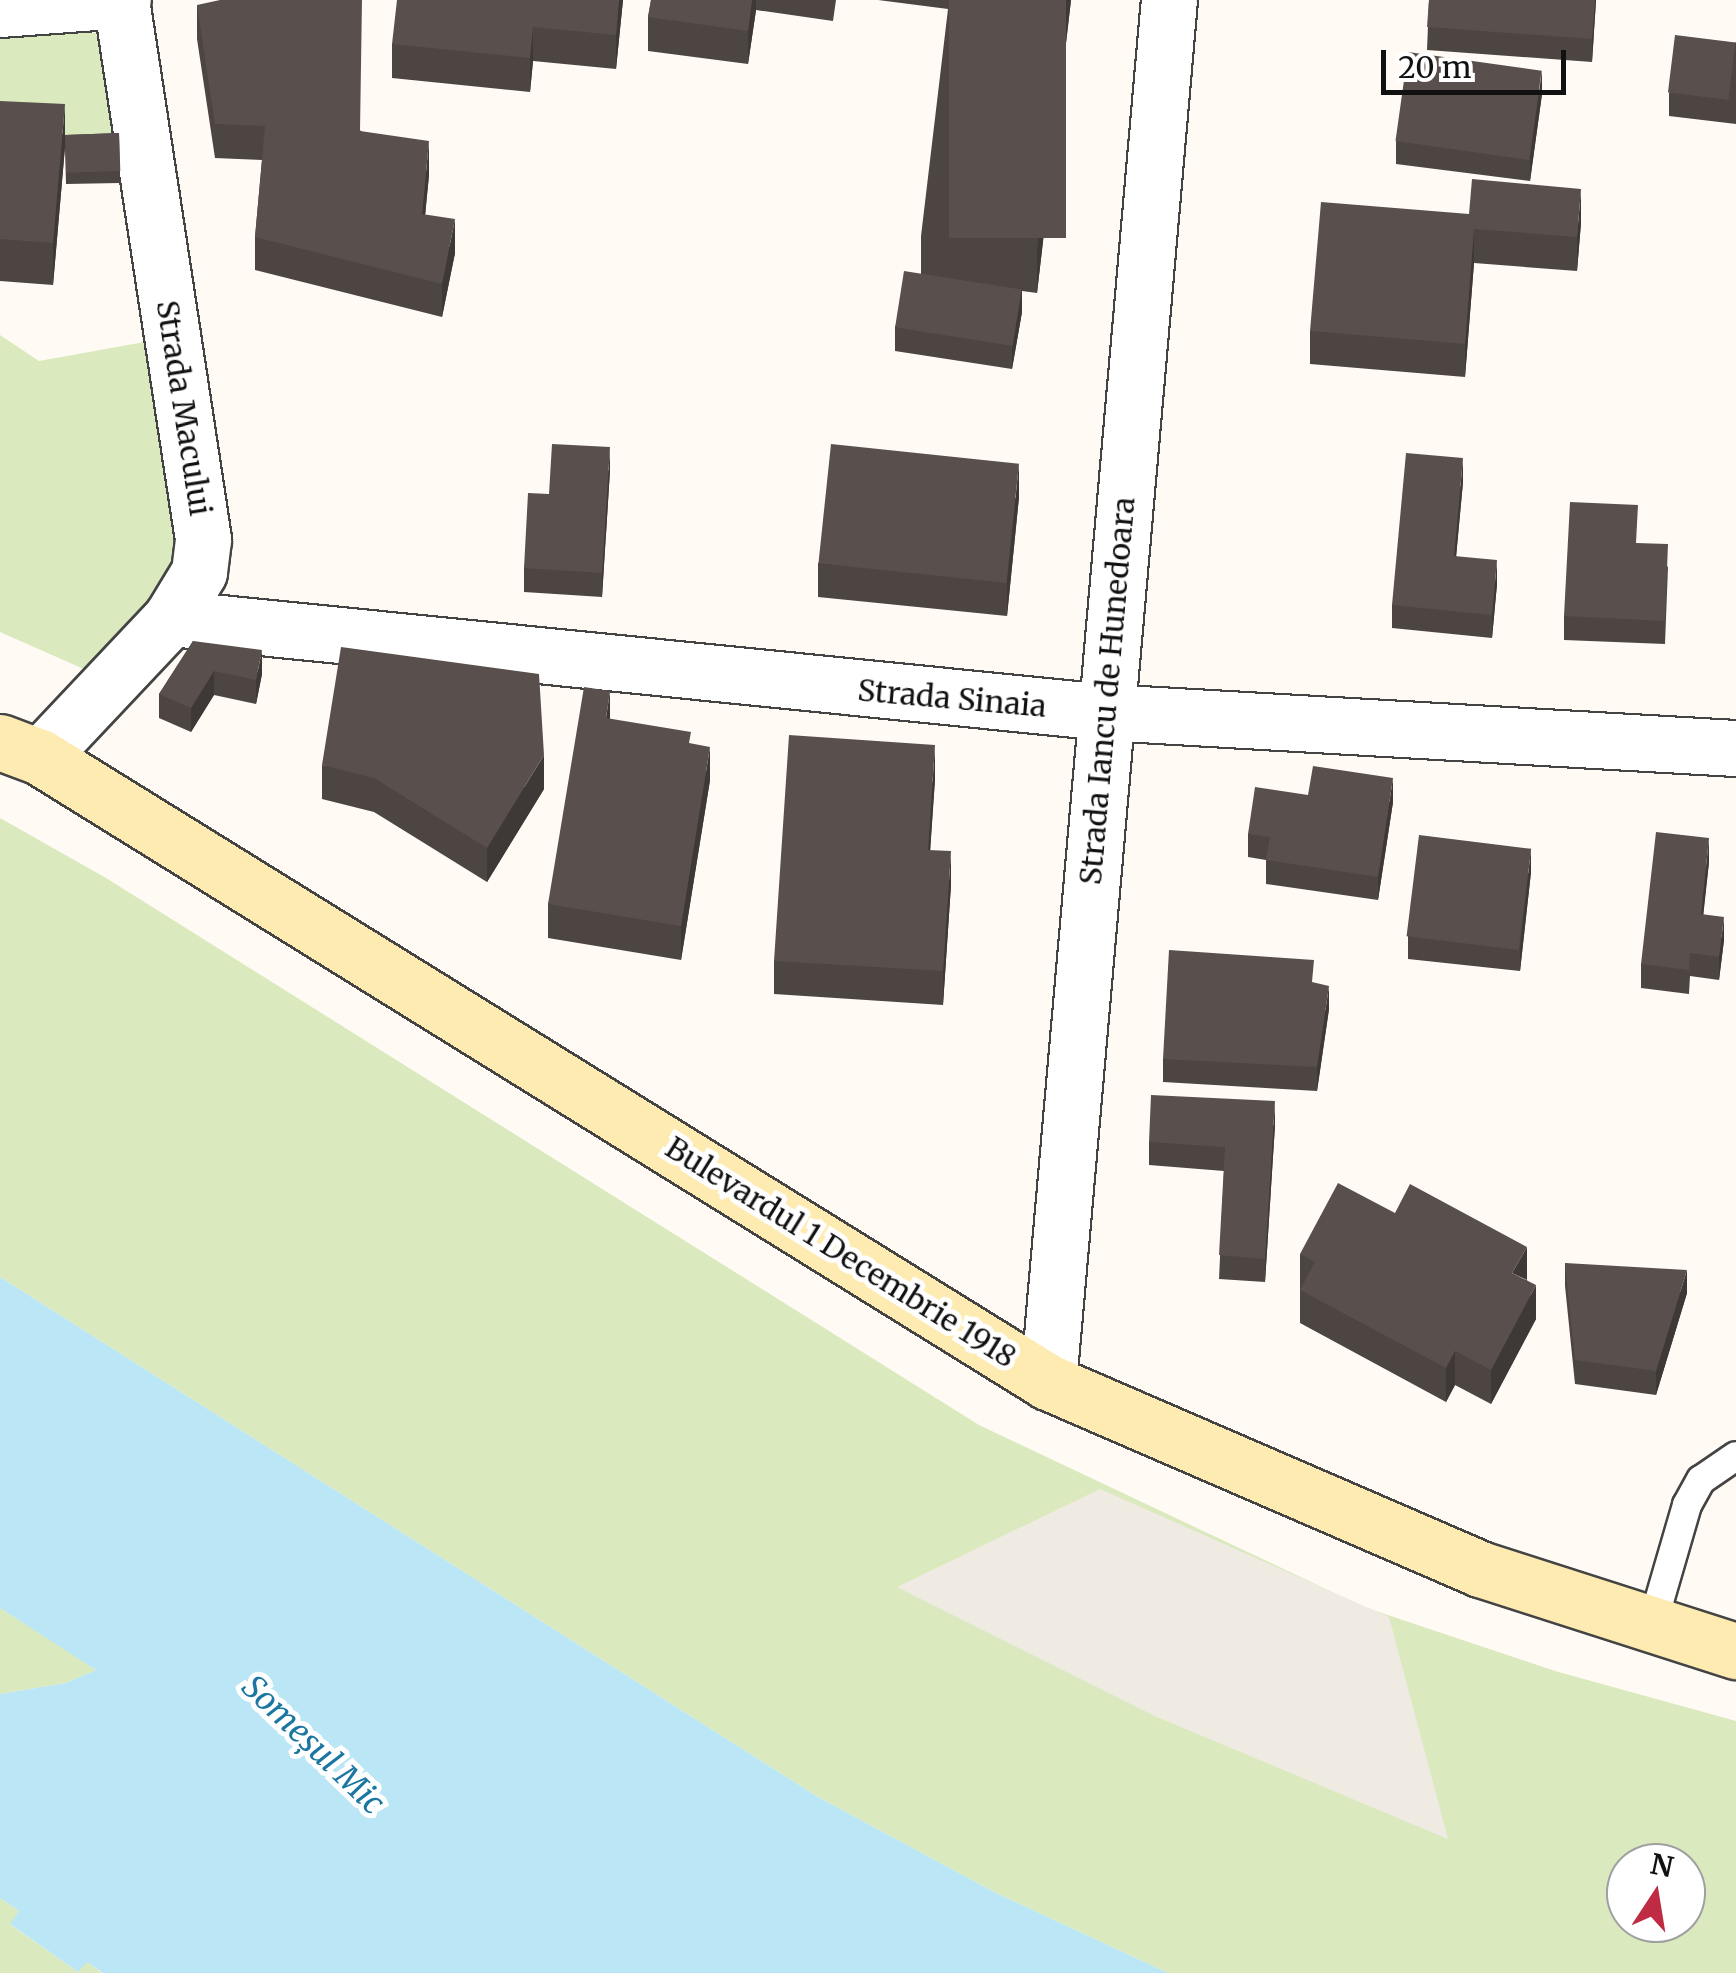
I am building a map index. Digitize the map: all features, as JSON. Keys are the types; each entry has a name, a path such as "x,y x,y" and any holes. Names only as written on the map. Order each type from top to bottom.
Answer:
{"main road":[{"name":"Bulevardul 1 Decembrie 1918","path":"20,750 1048,1382 1480,1570 1651,1629 1736,1650"}],"street":[{"path":"0,9 122,0"},
{"name":"Strada Macului","path":"20,750 171,618 199,572 204,540 122,0"},
{"name":"Strada Iancu de Hunedoara","path":"1048,1382 1168,0"},
{"name":"Strada Sinaia","path":"171,618 1104,712 1736,748"}],"lane":[{"path":"1651,1629 1687,1505 1701,1480 1736,1456"}],"green space":[{"path":"0,31 96,33 105,39 119,145 0,144"},
{"path":"0,335 39,361 150,341 186,534 179,574 86,670 0,632"},
{"path":"0,818 106,878 979,1425 1364,1607 1555,1671 1736,1721 1736,1973 1168,1973 996,1893 818,1797 0,1277"},
{"path":"0,1608 96,1670 66,1683 0,1694"},
{"path":"0,1898 19,1911 11,1925 78,1972 86,1961 102,1973 0,1973"}],"shaded area":[{"path":"1100,1489 1389,1617 1448,1839 1157,1717 897,1587"}],"water":[{"name":"Someșul Mic","path":"0,1277 818,1797 996,1893 1168,1973 103,1973 87,1962 78,1972 10,1924 19,1911 0,1898 0,1694 66,1683 96,1670 0,1608"}],"building":[{"path":"220,0 362,0 360,131 429,141 422,214 455,219 442,284 255,237 265,126 215,124 197,5"},
{"path":"397,0 619,0 616,35 533,27 530,58 392,44"},
{"path":"651,0 752,0 748,31 648,17"},
{"path":"949,0 1066,0 1066,238 949,238"},
{"path":"1429,0 1595,0 1592,39 1427,27"},
{"path":"1675,35 1736,42 1728,100 1668,93"},
{"path":"1408,52 1542,71 1529,160 1395,141"},
{"path":"0,101 65,104 53,243 0,239"},
{"path":"119,133 120,171 66,173 65,135"},
{"path":"1472,179 1581,189 1577,237 1474,229 1465,344 1310,331 1321,202 1469,214"},
{"path":"904,271 1022,290 1013,346 895,327"},
{"path":"552,444 610,447 602,573 524,568 528,493 549,494"},
{"path":"831,444 1019,464 1006,583 818,563"},
{"path":"1406,453 1463,458 1454,556 1497,560 1492,615 1392,605"},
{"path":"1570,502 1638,505 1636,543 1668,544 1665,621 1564,616"},
{"path":"193,641 262,650 256,680 214,671 191,708 159,694"},
{"path":"341,647 539,674 544,755 487,848 374,778 322,765"},
{"path":"584,687 610,691 606,718 691,732 689,743 710,747 681,926 548,904"},
{"path":"789,735 935,745 928,850 951,851 943,971 774,961"},
{"path":"1313,766 1393,778 1378,877 1266,860 1270,837 1248,834 1255,787 1308,795"},
{"path":"1656,832 1709,838 1701,914 1724,917 1719,957 1690,953 1689,970 1641,964"},
{"path":"1419,835 1531,849 1519,950 1407,936"},
{"path":"1169,950 1314,960 1312,982 1329,986 1317,1067 1163,1059"},
{"path":"1151,1095 1275,1101 1265,1259 1219,1255 1225,1147 1149,1142"},
{"path":"1338,1183 1395,1213 1410,1184 1527,1247 1512,1273 1536,1285 1491,1370 1455,1351 1446,1368 1300,1290 1315,1262 1300,1254"},
{"path":"1565,1263 1687,1270 1656,1371 1575,1360"}]}
